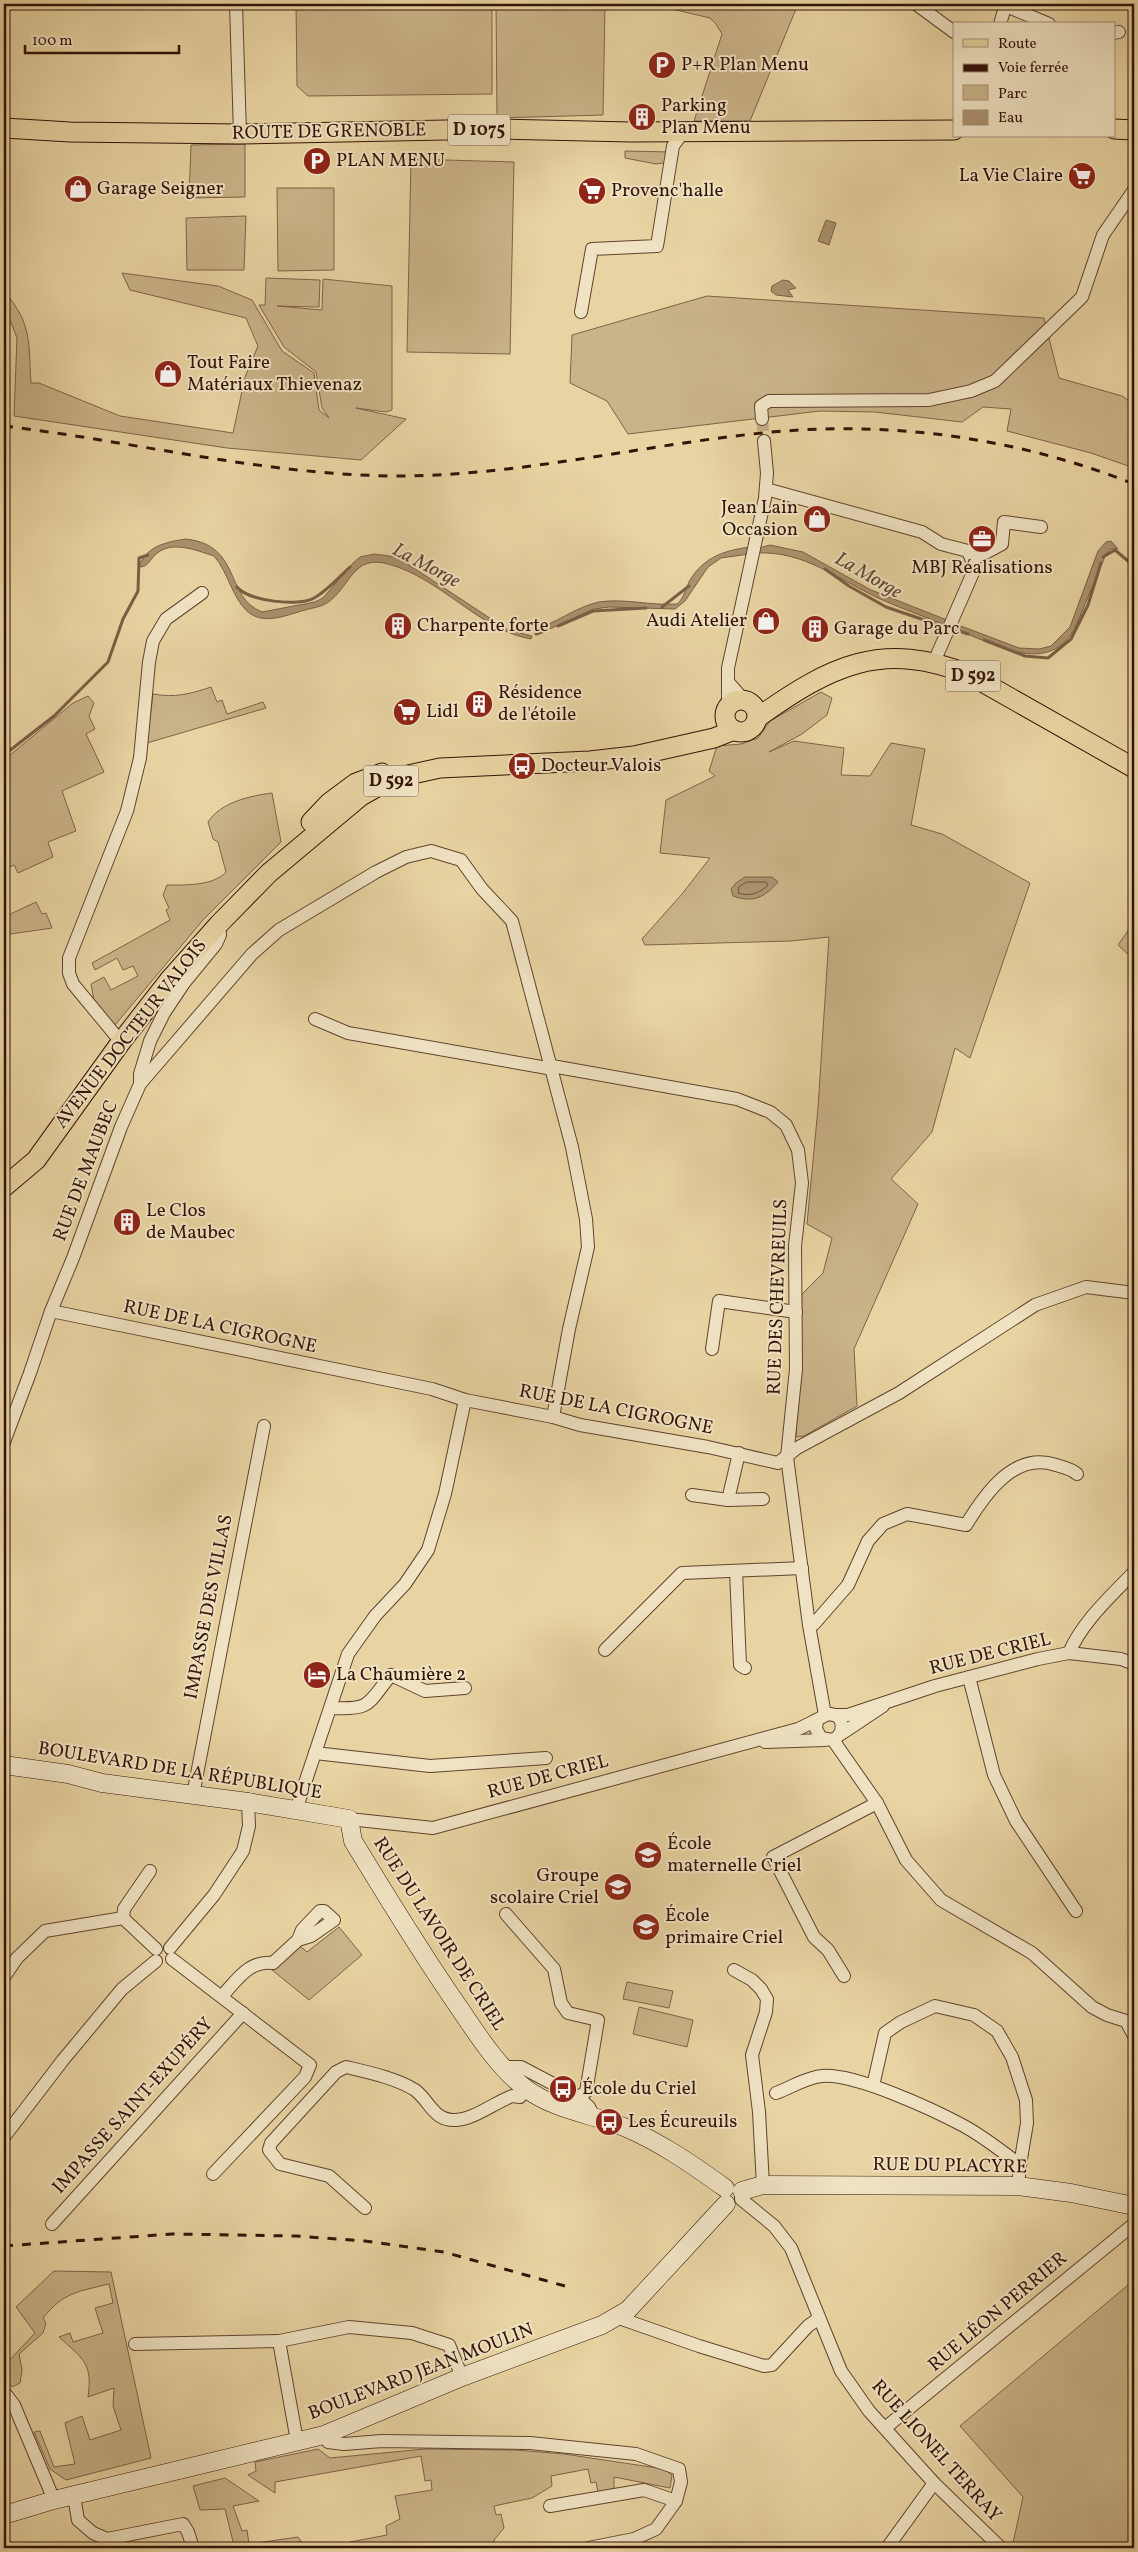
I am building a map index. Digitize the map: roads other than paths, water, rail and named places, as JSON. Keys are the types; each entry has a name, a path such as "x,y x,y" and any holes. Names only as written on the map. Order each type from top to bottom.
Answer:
{"main road":[{"name":"ROUTE DE GRENOBLE","path":"4,128 70,132 240,134 497,130 683,132 953,130"},
{"path":"1116,129 1134,130"},
{"name":"D 592","path":"740,712 797,691 817,680 872,658 934,662 970,675 1134,768"},
{"name":"AVENUE DOCTEUR VALOIS","path":"8,1181 36,1160 121,1042 170,979 219,924 269,873 297,837 323,810 356,783 406,764 439,759 514,757 542,763 590,762 634,756 689,742 714,738 740,712"}],"street":[{"path":"236,4 240,134"},
{"path":"916,4 953,31"},
{"path":"1001,22 1006,5 1044,22"},
{"path":"581,312 592,249 657,246 673,146 683,132"},
{"path":"762,419 761,406 769,401 929,400 971,391 995,381 1082,297 1103,235 1134,190"},
{"path":"740,712 728,682 728,668 755,550 766,489 764,441"},
{"path":"766,489 922,532 941,544 968,551 975,568 934,662"},
{"path":"972,560 1002,544 1004,522 1041,527"},
{"path":"121,1042 73,984 69,972 69,958 127,811 140,758 149,662 153,641 166,618 202,593"},
{"path":"140,1084 252,954 280,930 376,872 406,857 431,851 461,860 482,889 512,921 572,1147 588,1236 553,1417"},
{"name":"RUE DE MAUBEC","path":"4,1442 30,1374 50,1311 73,1258 121,1127 140,1084 140,1074 150,1042 164,1013 184,983 216,944 220,935 219,924"},
{"name":"RUE DES CHEVREUILS","path":"315,1019 348,1033 737,1099 770,1112 786,1126 798,1150 802,1183 795,1246 796,1369 787,1457 810,1625 825,1717"},
{"name":"RUE DE LA CIGROGNE","path":"50,1311 432,1390 466,1400 580,1424 739,1453 778,1463 797,1448 898,1393 1035,1305 1086,1287 1134,1293"},
{"path":"712,1349 719,1301 796,1312"},
{"path":"296,1810 332,1708 348,1654 375,1616 405,1584 428,1550 446,1494 466,1400"},
{"name":"IMPASSE DES VILLAS","path":"193,1795 264,1426"},
{"path":"728,1500 739,1453"},
{"path":"810,1625 814,1624 848,1585 868,1541 883,1524 907,1514 966,1525 986,1493 1015,1468 1042,1460 1077,1474"},
{"path":"692,1495 728,1500 763,1499"},
{"path":"605,1650 682,1573 802,1568"},
{"path":"736,1571 740,1666 745,1668"},
{"path":"1069,1653 1073,1643 1109,1597 1134,1572"},
{"name":"RUE DE CRIEL","path":"349,1819 433,1828 798,1729 825,1717 848,1715 969,1677 1038,1659 1069,1653 1121,1659 1134,1664"},
{"path":"332,1708 356,1709 366,1706 391,1675 425,1691 465,1688"},
{"path":"969,1677 994,1774 1016,1821 1076,1911"},
{"name":"RUE DE CRIEL","path":"754,1741 772,1743 833,1738 880,1710 886,1702"},
{"path":"833,1738 841,1722 825,1717 817,1733 833,1738 877,1803 906,1860 941,1900 1032,1953 1092,2007 1107,2015 1130,2017 1134,2036"},
{"path":"315,1753 430,1766 546,1758"},
{"name":"BOULEVARD DE LA RÉPUBLIQUE","path":"4,1765 68,1774 102,1783 248,1802 349,1819"},
{"path":"150,1871 124,1909 123,1918 164,1964 243,1851 248,1826 248,1802"},
{"path":"844,1976 828,1950 814,1937 773,1857 877,1803"},
{"name":"RUE DU LAVOIR DE CRIEL","path":"349,1819 353,1841 364,1859 432,1969 502,2067 526,2088 574,2104"},
{"path":"506,1914 554,1969 561,2003 568,2013 598,2020 586,2092 574,2104"},
{"path":"4,1977 17,1958 44,1931 123,1918"},
{"name":"IMPASSE SAINT-EXUPÉRY","path":"222,1996 248,1968 263,1962 273,1963 298,1940"},
{"path":"4,2137 106,2008 156,1955 162,1946 171,1954"},
{"name":"IMPASSE SAINT-EXUPÉRY","path":"171,1954 194,1976 310,2065 309,2070 213,2174"},
{"path":"734,1970 752,1980 767,1998 766,2012 752,2056 759,2112 763,2185"},
{"path":"873,2086 884,2033 901,2022 935,2006 974,2015 997,2032 1012,2057 1026,2100 1027,2123 1018,2186"},
{"name":"IMPASSE SAINT-EXUPÉRY","path":"52,2224 243,2013"},
{"name":"RUE DU LAVOIR DE CRIEL","path":"502,2067 521,2067 594,2117 660,2144 733,2196"},
{"path":"365,2208 329,2176 280,2164 269,2150 271,2143 336,2072 346,2068 404,2084 422,2096 437,2116 446,2120 458,2120 507,2098 520,2097 526,2088"},
{"path":"776,2093 821,2076 849,2077 965,2126 1020,2165"},
{"name":"RUE DU PLACYRE","path":"733,2196 763,2185 1018,2186 1071,2193 1134,2206"},
{"name":"BOULEVARD JEAN MOULIN","path":"4,2515 54,2500 324,2434 462,2378 581,2334 628,2310 733,2196"},
{"name":"RUE LIONEL TERRAY","path":"733,2196 774,2226 791,2248 818,2319 841,2371 869,2411 934,2483 1001,2548"},
{"name":"RUE LÉON PERRIER","path":"885,2428 1134,2224"},
{"path":"616,2317 764,2366 772,2365 808,2326 818,2319"},
{"path":"136,2344 279,2341 349,2327 412,2332 449,2345 462,2378"},
{"path":"279,2341 297,2440"},
{"path":"4,2392 14,2406 54,2500"},
{"path":"324,2434 328,2442 344,2444 382,2441 530,2443 636,2454 679,2469 681,2482 676,2501 656,2530 634,2539 588,2548"},
{"path":"887,2548 934,2483"},
{"path":"550,2506 644,2490 676,2501"},
{"path":"74,2496 78,2520 93,2533 107,2539 183,2524 188,2532 193,2548"}],"water":[{"path":"826,220 836,223 829,245 818,241"},
{"path":"783,280 789,281 796,288 788,290 793,297 776,295 771,291 772,286"},
{"path":"186,539 204,543 216,551 225,561 242,595 250,605 262,612 315,602 323,598 353,563 360,557 374,554 397,557 508,630 532,636 531,639 512,634 477,615 425,580 388,564 376,562 359,568 342,589 325,604 275,618 260,618 247,611 237,599 223,569 214,556 183,547 167,548 160,551 146,565 139,567 146,554 158,546"},
{"path":"1111,541 1118,549 1111,549 1106,554 1076,626 1065,641 1052,650 1038,654 1022,653 959,631 961,626 1019,648 1039,649 1051,646 1070,627 1098,551 1106,542"},
{"path":"770,545 803,552 871,590 952,622 950,627 878,598 806,561 775,554 758,553 759,548"},
{"path":"751,547 749,554 721,558 708,567 685,601 675,609 609,607 594,609 543,632 542,627 599,602 677,604 682,599 690,580 709,560 732,550"},
{"path":"745,877 772,877 778,882 768,892 758,898 746,899 733,896 731,889"}],"waterway":[{"name":"La Morge","path":"1103,557 1115,550 1134,566"},
{"name":"La Morge","path":"4,755 54,716 108,662 123,619 138,591 139,558 148,555"},
{"name":"La Morge","path":"984,640 1025,656 1048,658 1071,639 1088,605 1101,563"},
{"name":"La Morge","path":"237,587 243,592 262,599 286,602 307,601 324,592 350,567"},
{"name":"La Morge","path":"825,569 849,586 886,607 945,627"},
{"name":"La Morge","path":"662,607 689,586"},
{"name":"La Morge","path":"558,626 593,611 646,608"},
{"name":"La Morge","path":"953,629 968,634"},
{"name":"La Morge","path":"536,634 545,631"}],"tunnel":[{"path":"762,419 764,441"}],"railway":[{"path":"4,426 256,465 357,475 408,476 453,474 541,465 762,433 857,429 904,431 951,436 1044,454 1134,484"},
{"path":"4,2246 172,2234 296,2236 365,2241 444,2252 572,2288"}],"place":[{"name":"P+R Plan Menu","path":"662,65"},
{"name":"Parking Plan Menu","path":"642,117"},
{"name":"PLAN MENU","path":"317,161"},
{"name":"La Vie Claire","path":"1082,176"},
{"name":"Garage Seigner","path":"78,189"},
{"name":"Provenc'halle","path":"592,191"},
{"name":"Tout Faire Matériaux Thievenaz","path":"168,374"},
{"name":"Jean Lain Occasion","path":"817,519"},
{"name":"MBJ Réalisations","path":"982,539"},
{"name":"Audi Atelier","path":"766,621"},
{"name":"Charpente forte","path":"398,626"},
{"name":"Garage du Parc","path":"815,629"},
{"name":"Résidence de l'étoile","path":"479,704"},
{"name":"Lidl","path":"407,712"},
{"name":"Docteur Valois","path":"522,766"},
{"name":"Le Clos de Maubec","path":"127,1222"},
{"name":"La Chaumière 2","path":"317,1675"},
{"name":"École maternelle Criel","path":"648,1855"},
{"name":"Groupe scolaire Criel","path":"618,1887"},
{"name":"École primaire Criel","path":"646,1927"},
{"name":"École du Criel","path":"563,2089"},
{"name":"Les Écureuils","path":"609,2122"}]}
